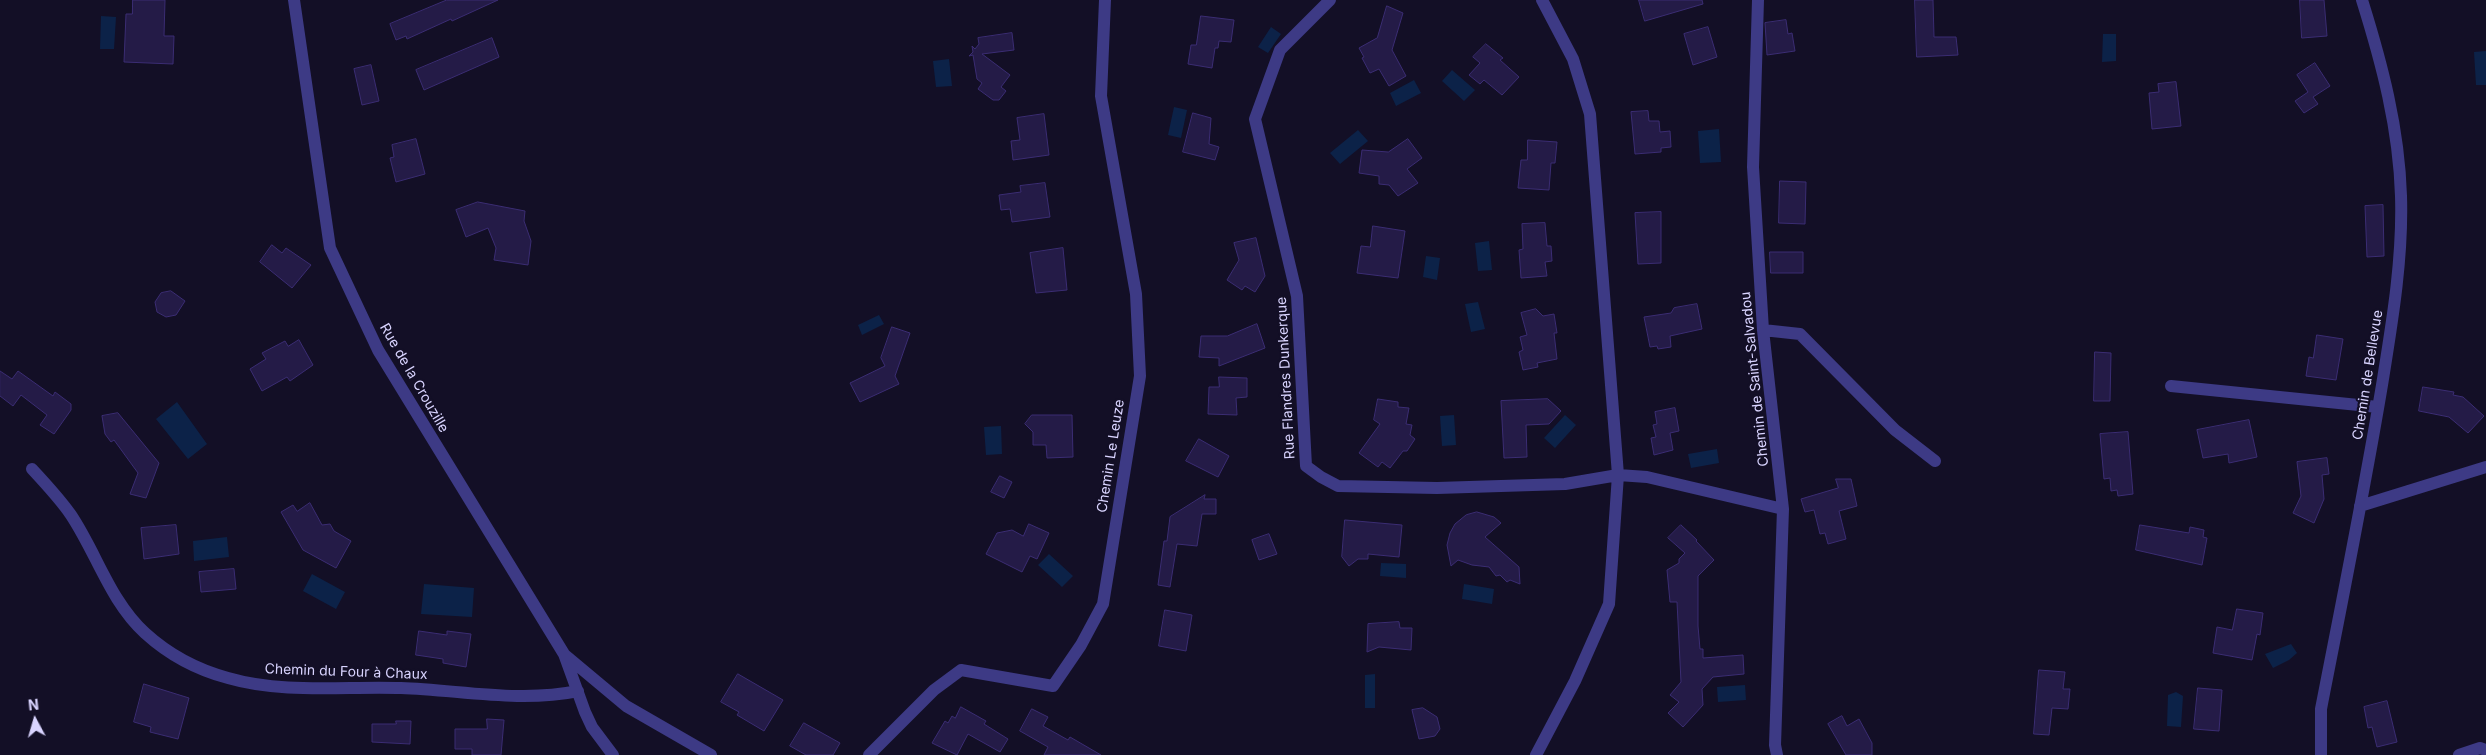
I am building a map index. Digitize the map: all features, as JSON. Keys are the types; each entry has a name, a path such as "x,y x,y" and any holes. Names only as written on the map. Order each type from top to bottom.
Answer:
{"street":[{"name":"Rue de la Crouzille","path":"294,0 330,248 378,350 564,654 592,727 613,755"},
{"name":"Chemin Le Leuze","path":"869,755 934,690 961,670 1053,686 1081,645 1103,604 1140,376 1136,294 1101,96 1105,0"},
{"name":"Rue Flandres Dunkerque","path":"1330,0 1280,50 1255,118 1298,296 1306,466 1338,486 1437,488 1565,484 1618,475 1647,477 1783,510"},
{"path":"1536,755 1576,681 1609,604 1618,475 1590,114 1573,58 1542,0"},
{"name":"Chemin de Saint-Salvadou","path":"1758,0 1753,167 1763,330 1783,510 1775,745 1777,755"},
{"name":"Chemin de Bellevue","path":"2320,755 2321,709 2360,506 2395,303 2401,196 2397,146 2386,79 2362,0"},
{"path":"1763,330 1800,334 1895,430 1935,460"},
{"path":"2171,386 2378,407"},
{"path":"2360,506 2486,468"},
{"name":"Chemin du Four à Chaux","path":"32,469 71,515 116,600 139,626 180,658 204,670 256,684 303,687 400,688 531,697 554,696 576,687"},
{"path":"564,654 626,706 711,755"},
{"path":"2459,755 2480,748 2486,750"}],"water":[{"path":"101,16 116,17 114,49 100,49"},
{"path":"1271,27 1281,34 1268,53 1258,47"},
{"path":"2103,34 2116,34 2116,61 2102,62"},
{"path":"2486,51 2486,85 2476,85 2474,52"},
{"path":"949,59 952,86 936,87 933,61"},
{"path":"1452,70 1475,90 1464,101 1442,81"},
{"path":"1414,80 1421,93 1396,106 1390,93"},
{"path":"1174,107 1187,110 1181,138 1168,135"},
{"path":"1719,129 1721,162 1700,163 1698,131"},
{"path":"1358,130 1368,141 1340,164 1330,153"},
{"path":"1489,241 1492,270 1478,271 1475,243"},
{"path":"1426,256 1440,258 1437,280 1423,277"},
{"path":"1478,302 1485,329 1471,332 1465,304"},
{"path":"879,315 884,324 862,335 858,325"},
{"path":"177,402 207,444 188,459 156,419"},
{"path":"1454,415 1456,445 1442,446 1440,416"},
{"path":"1565,415 1576,425 1555,448 1544,438"},
{"path":"1001,426 1002,454 986,455 984,427"},
{"path":"1717,449 1719,463 1691,468 1688,454"},
{"path":"227,537 229,557 194,561 193,541"},
{"path":"1049,554 1073,576 1062,587 1038,565"},
{"path":"1381,563 1406,564 1406,578 1380,576"},
{"path":"312,574 345,592 336,609 303,591"},
{"path":"424,584 474,588 472,617 421,614"},
{"path":"1464,584 1494,589 1492,604 1462,599"},
{"path":"2291,644 2297,653 2289,660 2273,668 2265,654"},
{"path":"1375,674 1375,708 1365,708 1365,675"},
{"path":"1745,685 1746,700 1718,702 1717,687"},
{"path":"2176,692 2183,696 2181,727 2167,726 2168,695"}],"building":[{"path":"133,0 165,0 164,36 174,36 173,64 124,62 126,14 132,14"},
{"path":"447,0 498,0 407,39 406,36 396,40 390,24"},
{"path":"1639,0 1702,0 1703,4 1645,21"},
{"path":"1915,0 1933,0 1934,37 1956,37 1958,55 1917,57"},
{"path":"2300,0 2324,0 2327,36 2302,38"},
{"path":"1387,6 1403,13 1392,50 1406,76 1389,86 1379,69 1370,73 1359,48 1377,38"},
{"path":"1201,16 1234,20 1231,42 1219,41 1218,48 1215,48 1212,68 1188,64 1191,45 1196,45"},
{"path":"1786,20 1788,34 1792,33 1795,51 1767,55 1765,23"},
{"path":"1708,27 1717,57 1693,65 1684,34"},
{"path":"1012,33 1014,50 982,54 1010,75 1001,87 1006,91 999,100 993,100 978,89 982,83 977,79 973,55 969,56 973,52 972,46 975,49 979,44 978,38"},
{"path":"492,38 499,57 424,90 416,70"},
{"path":"1486,44 1503,58 1500,60 1519,77 1502,95 1484,80 1480,84 1469,75 1480,63 1473,57"},
{"path":"2315,63 2330,86 2313,97 2318,104 2304,113 2295,101 2308,92 2297,75"},
{"path":"371,65 379,101 362,105 354,69"},
{"path":"2176,82 2181,126 2152,129 2149,93 2159,92 2158,84"},
{"path":"1648,111 1649,121 1659,121 1660,132 1670,131 1671,147 1661,148 1661,152 1635,154 1631,112"},
{"path":"1193,113 1211,118 1209,144 1219,147 1215,160 1183,152"},
{"path":"1044,114 1049,155 1013,160 1011,141 1020,140 1017,118"},
{"path":"416,139 425,174 396,182 390,158 394,157 392,145"},
{"path":"1408,139 1422,158 1407,169 1418,183 1398,196 1389,185 1379,184 1379,176 1359,173 1362,150 1388,152"},
{"path":"1528,140 1557,142 1555,163 1551,163 1549,190 1518,188 1521,160 1527,160"},
{"path":"1780,181 1806,182 1805,224 1779,223"},
{"path":"1045,183 1050,217 1012,222 1010,209 1001,210 999,195 1021,192 1020,186"},
{"path":"478,202 525,211 524,221 531,241 528,265 494,260 496,248 488,228 466,237 456,210"},
{"path":"2383,205 2384,256 2367,257 2365,206"},
{"path":"1661,212 1661,263 1638,264 1635,213"},
{"path":"1545,223 1547,246 1551,246 1552,261 1545,262 1547,276 1521,278 1519,250 1523,249 1522,224"},
{"path":"1373,226 1405,231 1398,278 1357,273 1361,246 1370,247"},
{"path":"1256,238 1265,276 1255,292 1245,286 1242,290 1227,280 1239,260 1234,243"},
{"path":"272,245 282,253 286,248 311,265 292,288 260,262"},
{"path":"1063,248 1067,290 1036,293 1030,253"},
{"path":"1770,252 1803,252 1803,273 1771,273"},
{"path":"171,291 185,301 176,315 166,317 157,312 155,302 161,293"},
{"path":"1697,304 1702,329 1670,336 1671,347 1658,349 1657,346 1650,347 1644,317 1671,313 1674,308"},
{"path":"1536,309 1543,316 1554,314 1557,333 1554,333 1557,359 1537,363 1538,367 1523,370 1519,352 1523,350 1520,337 1527,335 1521,313"},
{"path":"1257,324 1265,348 1219,366 1219,358 1199,357 1201,336 1227,336"},
{"path":"892,327 910,333 895,376 899,384 860,402 850,383 885,366 881,358"},
{"path":"2317,335 2343,339 2336,380 2306,376 2309,357 2313,358"},
{"path":"299,340 313,365 290,381 287,377 262,391 250,369 266,359 262,353 285,341 288,346"},
{"path":"2095,352 2111,353 2110,401 2094,401"},
{"path":"0,371 12,379 18,371 53,396 55,392 71,404 71,410 54,434 40,425 47,415 21,395 13,406 0,396"},
{"path":"1219,377 1247,378 1247,397 1236,398 1237,415 1208,414 1209,387 1219,387"},
{"path":"2423,387 2454,392 2453,395 2463,397 2484,416 2468,433 2449,417 2419,411"},
{"path":"1378,399 1398,402 1398,407 1409,408 1406,424 1412,425 1410,435 1415,439 1407,451 1403,451 1390,468 1382,462 1378,467 1359,453 1380,424 1374,420"},
{"path":"1548,399 1561,411 1549,424 1526,425 1527,457 1504,458 1501,401"},
{"path":"1675,408 1679,431 1670,433 1673,450 1654,455 1651,438 1656,437 1653,425 1657,424 1655,412"},
{"path":"118,413 159,463 146,498 130,494 138,473 114,440 111,442 105,434 102,416"},
{"path":"1032,415 1072,415 1073,457 1047,458 1046,445 1033,445 1033,432 1025,424"},
{"path":"2249,420 2257,457 2229,463 2228,454 2203,458 2197,430"},
{"path":"2128,432 2133,494 2118,496 2117,490 2111,491 2110,478 2104,479 2100,434"},
{"path":"1199,439 1229,456 1218,477 1186,461"},
{"path":"2327,458 2329,474 2322,475 2324,499 2314,523 2293,513 2301,496 2297,462"},
{"path":"1000,476 1012,482 1004,498 991,492"},
{"path":"1836,479 1851,479 1857,506 1839,511 1846,539 1828,544 1825,533 1820,534 1814,510 1805,512 1801,499 1838,488"},
{"path":"1205,495 1204,499 1216,499 1216,514 1202,514 1197,546 1177,544 1170,587 1158,585 1164,541 1167,541 1170,517"},
{"path":"310,503 322,525 330,524 334,531 351,541 336,568 303,550 281,512 293,505 297,511"},
{"path":"1477,512 1494,517 1501,523 1485,537 1519,567 1520,584 1510,580 1507,582 1500,575 1496,576 1489,567 1472,565 1458,560 1451,566 1447,545 1450,533 1455,524 1466,515"},
{"path":"1345,520 1402,525 1399,557 1368,554 1368,559 1358,559 1349,566 1342,557"},
{"path":"1029,524 1049,533 1037,559 1030,556 1022,572 986,554 997,533 1012,530 1023,536"},
{"path":"176,525 179,554 144,559 141,528"},
{"path":"1681,525 1714,560 1698,576 1698,626 1700,649 1703,649 1703,658 1743,655 1744,674 1713,677 1702,689 1703,705 1683,727 1668,713 1679,702 1670,695 1681,682 1677,602 1670,602 1667,570 1679,563 1679,559 1685,553 1668,538"},
{"path":"2140,525 2189,533 2190,527 2204,530 2203,537 2207,538 2202,565 2136,550"},
{"path":"1269,534 1277,554 1259,560 1252,540"},
{"path":"234,569 236,589 201,592 199,572"},
{"path":"2237,609 2263,613 2260,635 2257,634 2252,660 2213,653 2217,627 2232,630"},
{"path":"1165,610 1192,615 1186,651 1159,646"},
{"path":"1399,622 1400,628 1412,628 1411,650 1379,647 1367,652 1368,624"},
{"path":"419,631 447,635 447,631 471,634 466,667 443,663 443,659 416,655"},
{"path":"2039,670 2065,672 2063,689 2070,689 2068,709 2052,708 2049,735 2034,734"},
{"path":"738,674 783,700 764,731 737,715 739,712 721,702"},
{"path":"144,684 189,698 178,739 150,732 151,727 134,722"},
{"path":"2198,688 2222,690 2219,731 2194,729"},
{"path":"2387,701 2397,742 2377,747 2372,727 2368,728 2364,707"},
{"path":"961,707 986,721 984,724 1008,739 1000,752 968,734 957,755 932,743 945,721 948,723 952,716 955,718"},
{"path":"1423,708 1437,717 1440,729 1435,736 1419,739 1412,710"},
{"path":"1032,709 1048,717 1043,726 1068,740 1070,737 1101,755 1044,755 1048,747 1020,731"},
{"path":"1842,716 1847,726 1859,719 1872,743 1872,755 1846,755 1828,724"},
{"path":"487,719 504,720 501,755 472,755 472,749 455,749 455,729 487,729"},
{"path":"396,721 411,721 410,744 372,742 372,724 396,724"},
{"path":"804,723 840,743 833,755 806,755 790,746"}]}
